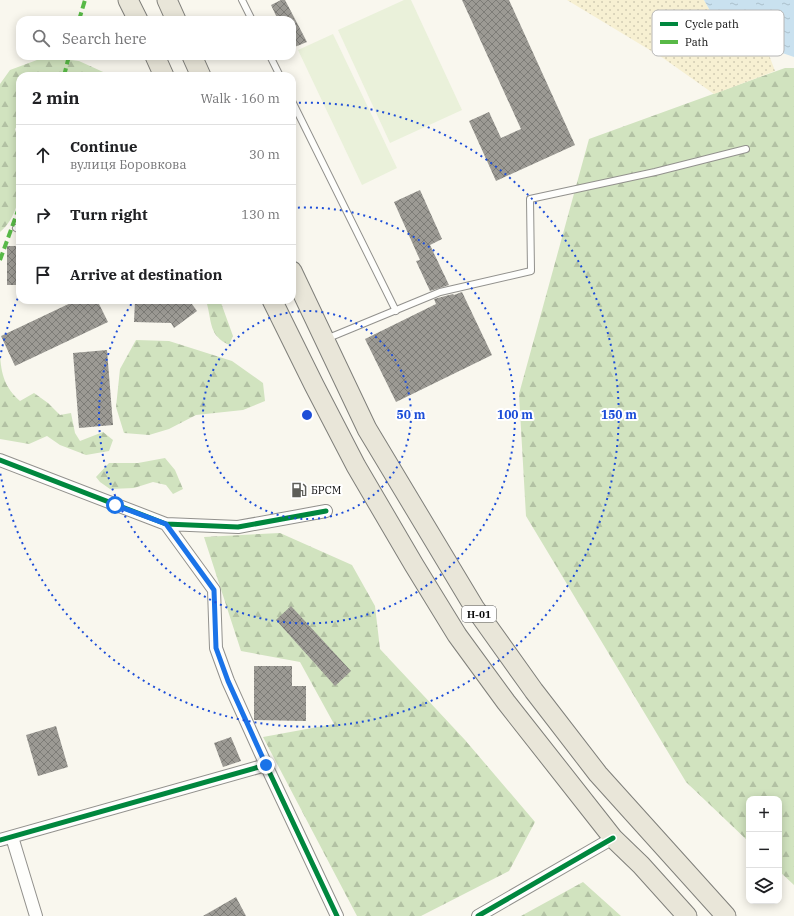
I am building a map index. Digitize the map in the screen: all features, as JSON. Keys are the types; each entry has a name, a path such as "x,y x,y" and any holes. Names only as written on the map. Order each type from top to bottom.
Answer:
{"main road":[{"path":"128,0 136,16"},
{"path":"167,0 174,16"},
{"path":"157,60 162,72"},
{"path":"194,60 199,72"},
{"name":"Н-01","path":"296,280 367,430 474,607 534,691 598,774 726,916"},
{"name":"Н-01","path":"274,304 356,466 414,565 454,628 506,702 613,838 641,865 687,916"}],"street":[{"path":"0,460 166,524 238,527 326,511"},
{"path":"166,524 214,590 216,648 228,681 337,916"},
{"path":"0,840 266,765"},
{"path":"12,837 36,916"},
{"path":"478,916 613,838"}],"lane":[{"path":"242,0 250,16"},
{"path":"272,60 278,72"},
{"path":"296,109 396,311"},
{"path":"324,340 440,292 531,271 530,199 655,172 746,149"}],"green space":[{"path":"404,0 411,0 462,110 390,143 338,30"},
{"path":"333,34 397,168 362,185 298,50"},
{"path":"37,60 70,60 79,61 103,72 16,72 16,208 9,223 0,232 0,84 10,70"},
{"path":"785,68 794,68 794,885 782,874 782,796 746,796 746,839 686,782 526,516 519,394 589,139"},
{"path":"207,304 221,304 233,336 229,345 218,337 212,328"},
{"path":"136,340 169,341 232,361 263,383 265,401 243,410 196,415 169,429 149,435 124,433 116,407 120,369"},
{"path":"0,354 1,368 7,386 20,401 34,393 48,403 60,415 71,413 75,433 80,441 103,432 113,440 109,451 86,455 60,445 47,436 29,444 0,439"},
{"path":"165,458 175,470 183,489 173,494 166,485 153,482 134,488 110,489 96,477 109,463 138,463"},
{"path":"280,533 352,565 375,606 380,649 465,740 535,822 509,871 421,916 357,916 263,737 334,724 300,662 241,651 204,537"},
{"path":"583,882 621,916 521,916"}],"sand":[{"path":"567,0 704,0 710,10 652,10 652,51"},
{"path":"660,56 769,56 775,71 714,94"}],"water":[{"path":"704,0 794,0 794,57 784,54 784,10 710,10"}],"building":[{"path":"281,0 285,0 293,16 276,16 271,5"},
{"path":"462,0 509,0 575,145 496,181 469,121 489,112 501,138 521,129"},
{"path":"296,21 307,42 296,46"},
{"path":"420,190 442,239 430,245 449,285 430,291 416,261 420,260 394,202"},
{"path":"7,246 16,246 16,285 7,285"},
{"path":"462,292 492,355 396,402 365,339 436,304 434,299"},
{"path":"69,304 99,304 108,322 15,366 1,336"},
{"path":"135,304 192,304 197,311 174,328 171,323 134,322"},
{"path":"107,350 113,425 79,428 73,353"},
{"path":"291,606 351,671 335,686 276,620"},
{"path":"254,666 292,666 292,686 306,686 306,721 254,720"},
{"path":"56,726 68,767 38,776 26,735"},
{"path":"231,737 241,761 223,767 214,743"},
{"path":"236,897 246,916 203,916"}],"marked path":[{"path":"80,16 85,0"},
{"path":"65,72 68,60"},
{"path":"0,260 16,216"}],"cycle path":[{"path":"0,460 166,524 238,527 326,511"},
{"path":"0,840 266,765 337,916"},
{"path":"478,916 613,838"}],"place":[{"name":"БРСМ","path":"299,490"}],"route":[{"path":"115,505 166,524 214,590 216,648 228,681 266,765"}]}
